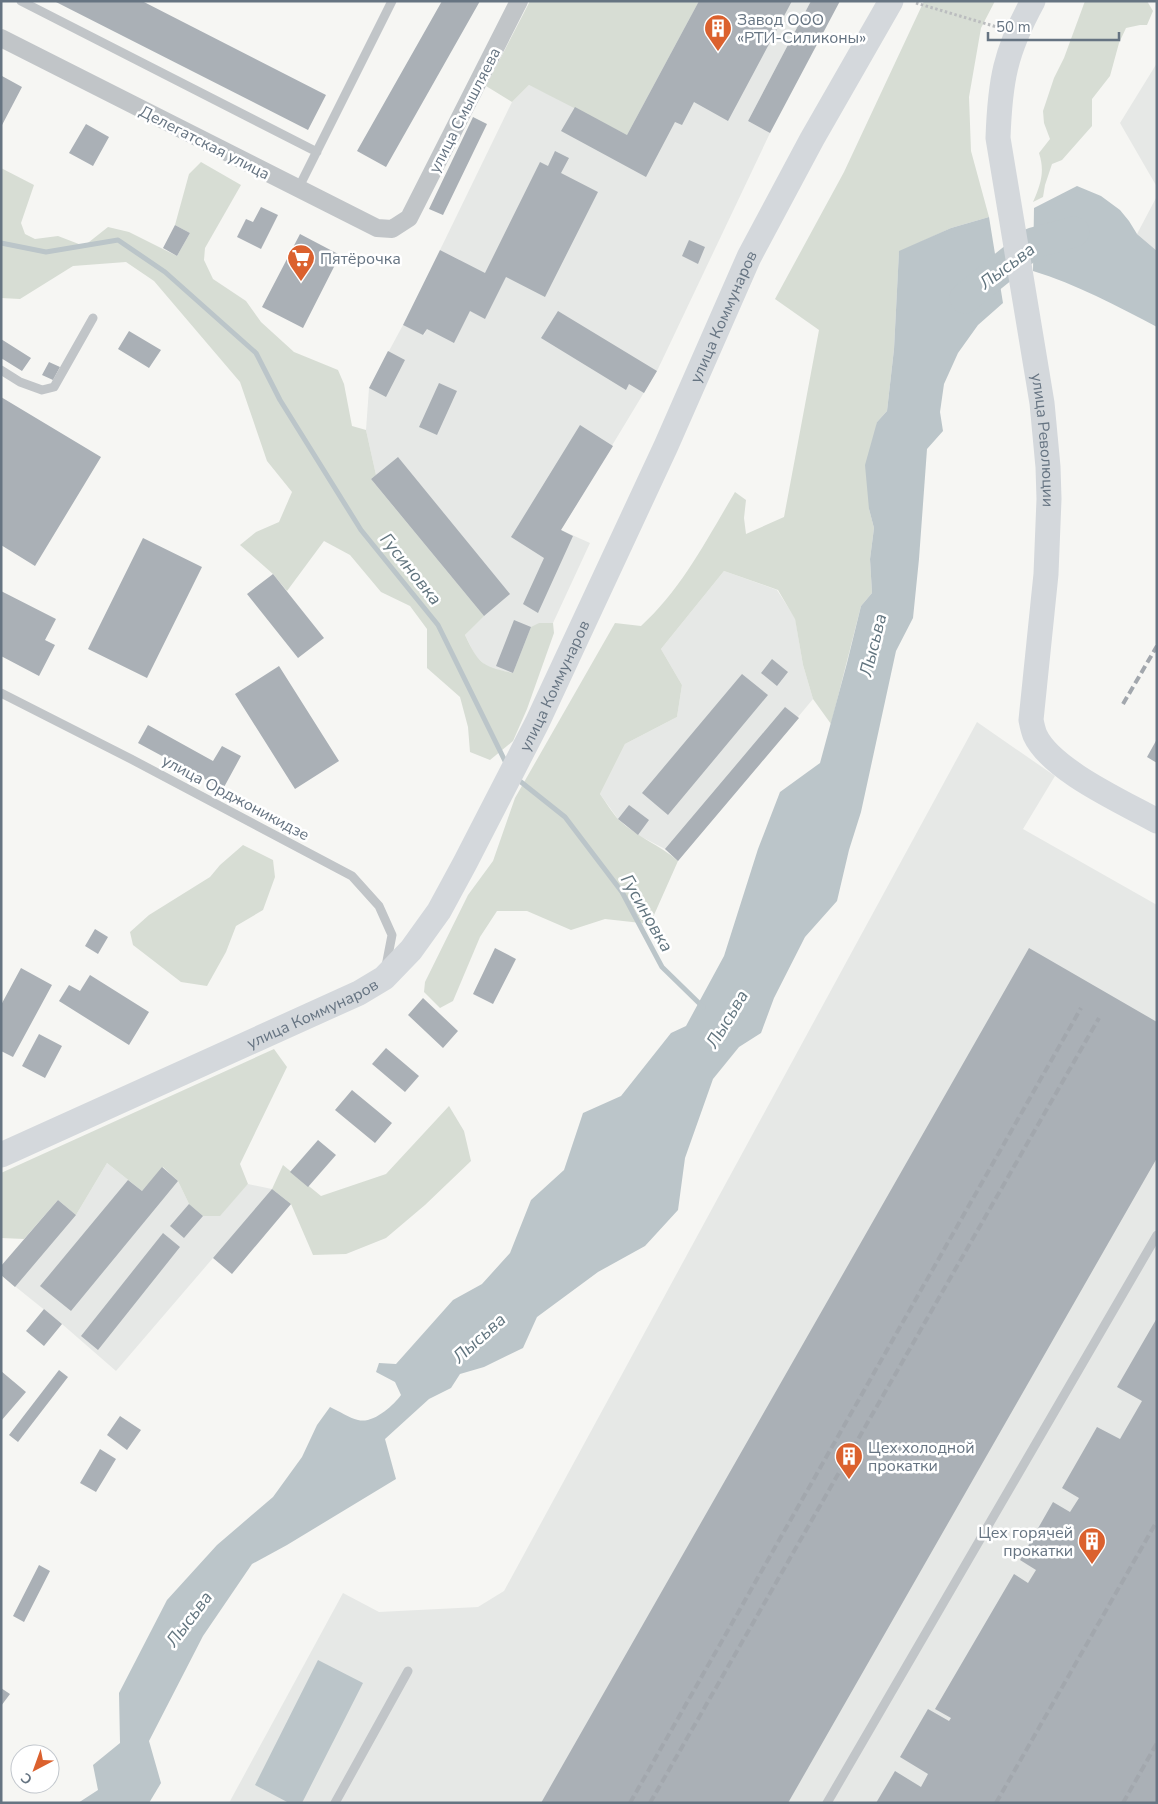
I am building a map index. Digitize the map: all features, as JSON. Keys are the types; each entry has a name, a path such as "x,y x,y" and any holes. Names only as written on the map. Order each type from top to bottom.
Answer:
{"main road":[{"name":"улица Коммунаров","path":"3,1152 359,993 384,978 411,950 438,910 490,815 537,723 666,446 749,257 812,139 891,1"},
{"name":"улица Революции","path":"1032,1 1016,35 1005,66 999,104 998,138 1046,437 1049,499 1046,574 1031,720 1035,735 1043,746 1068,770 1157,821"}],"street":[{"name":"улица Смышляева","path":"409,218 519,1"},
{"name":"Делегатская улица","path":"1,38 298,190 377,228 392,229 409,218"}],"lane":[{"path":"21,1 317,152"},
{"path":"298,190 392,1"},
{"path":"1,370 20,382 42,390 54,387 93,318"},
{"name":"улица Орджоникидзе","path":"1,693 131,759 352,876 379,906 392,935 384,978"},
{"path":"827,1803 1157,1236"},
{"path":"335,1803 408,1671"}],"path":[{"path":"916,3 994,26"}],"shaded area":[{"path":"530,1 699,1 627,135 529,85 512,102 486,86"},
{"path":"699,1 811,1 748,121 770,133 657,371 561,530 590,543 553,623 539,623 513,673 489,668 476,657 465,635 483,616 371,479 376,475 366,430 369,388 403,325 424,335 460,260 440,250 512,102 529,85 575,107"},
{"path":"924,1 995,1 981,28 969,97 971,151 989,217 951,228 899,252 894,349 887,411 877,422 869,509 874,528 870,559 872,593 861,606 831,724 813,699 803,665 795,619 778,590 724,571 661,649 682,685 677,717 625,744 600,794 616,817 626,826 678,861 650,924 605,919 571,930 527,911 497,911 480,937 453,1001 440,1008 424,992 425,982 468,895 493,861 515,798 615,623 641,626 655,612 681,580 704,546 735,492 746,500 744,518 746,534 784,517 819,330 775,299 844,172"},
{"path":"1085,1 1147,1 1153,11 1147,25 1126,28 1119,43 1110,76 1092,99 1092,126 1062,160 1052,164 1043,197 1033,202 1041,178 1042,166 1039,153 1050,139 1044,123 1043,111"},
{"path":"1157,63 1157,187 1120,123"},
{"path":"201,162 241,185 205,248 204,260 213,279 246,301 261,322 294,352 338,370 344,384 352,426 366,430 376,475 371,479 484,616 465,635 478,658 487,666 513,673 531,627 539,623 553,623 554,633 527,709 513,741 490,760 470,752 468,727 460,697 427,668 427,629 410,606 381,592 350,555 324,541 287,591 273,574 240,545 256,532 279,522 292,492 267,461 240,382 154,281 126,262 73,266 20,299 1,298 1,168 34,185 21,223 25,234 35,239 58,236 84,246 108,227 129,232 177,256 190,233 175,225 189,174"},
{"path":"1157,196 1157,251 1137,234"},
{"path":"724,571 777,590 795,618 803,665 813,699 678,861 665,849 638,835 618,819 600,794 625,744 677,717 682,685 661,649"},
{"path":"977,722 1055,776 1023,829 1157,905 1157,1803 229,1803 343,1593 379,1612 478,1607 504,1591"},
{"path":"243,845 273,860 275,877 263,910 236,926 226,952 207,986 181,982 133,945 130,932 149,915 210,877 220,865"},
{"path":"274,1049 287,1067 240,1164 248,1184 220,1216 203,1216 189,1204 178,1181 163,1167 142,1191 107,1163 76,1215 58,1200 24,1239 1,1238 1,1173"},
{"path":"449,1106 464,1131 471,1161 425,1205 386,1238 346,1254 313,1255 291,1204 272,1189 283,1165 321,1196 386,1174"},
{"path":"107,1163 142,1191 162,1167 178,1181 189,1204 220,1215 248,1184 272,1189 291,1204 213,1258 116,1371 1,1275 1,1266 58,1200 76,1215"}],"water":[{"path":"1077,186 1101,196 1120,210 1137,234 1157,251 1157,327 1081,289 1033,271 1034,208"},
{"path":"989,217 1003,303 978,325 958,353 944,384 940,412 943,431 927,449 913,618 896,651 861,812 849,850 837,901 805,937 774,998 761,1033 739,1047 713,1079 685,1158 678,1210 645,1246 598,1272 537,1317 523,1348 484,1367 460,1374 451,1388 429,1399 385,1439 396,1479 252,1564 203,1636 149,1741 161,1783 149,1803 78,1803 98,1790 93,1765 120,1743 119,1693 167,1600 217,1545 273,1497 302,1457 317,1425 330,1407 351,1418 364,1421 376,1417 388,1409 401,1395 395,1382 376,1372 379,1363 396,1364 453,1300 482,1284 510,1253 531,1200 564,1170 583,1113 621,1096 671,1033 686,1026 724,956 758,849 780,792 820,763 861,606 872,593 870,559 874,528 869,509 865,465 877,422 887,411 894,349 899,251 951,228"},
{"path":"318,1660 363,1683 302,1803 289,1803 255,1785"}],"building":[{"path":"54,1 142,1 326,95 308,130"},
{"path":"442,1 480,1 386,167 357,151"},
{"name":"Завод ООО «РТИ-Силиконы»","path":"699,1 792,1 728,121 694,102 682,125 675,122 646,177 561,131 575,107 627,135"},
{"path":"811,1 840,1 770,133 748,121"},
{"path":"2,76 22,87 1,127 1,78"},
{"path":"473,117 487,124 443,215 429,209"},
{"path":"86,124 109,137 93,166 69,153"},
{"path":"555,151 569,158 561,173 598,192 545,297 506,277 485,319 470,311 454,343 427,329 423,335 403,325 440,250 485,273 540,162 548,166"},
{"path":"261,207 278,215 261,249 237,237 246,219 253,222"},
{"path":"175,225 190,233 177,256 163,248"},
{"path":"300,234 340,255 303,328 262,307"},
{"path":"689,240 705,247 698,264 682,256"},
{"path":"558,311 657,371 644,393 629,384 626,390 541,338"},
{"path":"129,331 161,350 149,368 118,349"},
{"path":"1,339 31,358 22,371 1,358"},
{"path":"388,351 405,360 386,397 369,388"},
{"path":"49,362 60,367 53,380 42,375"},
{"path":"439,383 457,391 437,435 419,427"},
{"path":"1,397 101,457 35,566 1,545"},
{"path":"580,425 613,446 561,530 573,536 538,613 523,604 544,558 511,537"},
{"path":"398,457 510,594 484,616 371,479"},
{"path":"143,538 202,567 147,678 88,649"},
{"path":"273,574 324,638 298,658 247,594"},
{"path":"1,591 56,619 45,640 55,645 39,676 1,656"},
{"path":"514,620 531,627 513,673 496,666"},
{"path":"772,659 788,672 777,686 761,673"},
{"path":"279,666 339,761 295,789 235,694"},
{"path":"742,674 768,695 668,815 642,793"},
{"path":"785,707 799,718 678,861 665,849"},
{"path":"148,725 213,761 222,746 241,756 223,789 138,743"},
{"path":"1157,739 1157,763 1147,757"},
{"path":"629,805 649,820 638,835 618,819"},
{"path":"95,929 108,937 98,954 85,946"},
{"path":"495,948 516,959 493,1004 473,994"},
{"name":"Цех холодной прокатки","path":"1029,948 1157,1022 1157,1158 788,1803 541,1803"},
{"path":"21,968 52,985 13,1057 1,1051 1,1005"},
{"path":"90,975 149,1012 129,1045 59,1001 69,985 80,991"},
{"path":"423,998 458,1031 443,1048 408,1015"},
{"path":"39,1034 62,1046 45,1078 22,1066"},
{"path":"386,1048 419,1076 405,1092 372,1064"},
{"path":"352,1090 392,1123 375,1143 335,1110"},
{"path":"318,1140 336,1155 308,1187 290,1172"},
{"path":"162,1167 178,1181 71,1311 40,1286 128,1180 142,1191"},
{"path":"272,1189 291,1204 232,1274 213,1258"},
{"path":"58,1200 76,1215 15,1287 1,1275 1,1266"},
{"path":"189,1204 203,1216 184,1238 170,1226"},
{"path":"163,1233 180,1247 98,1350 81,1336"},
{"path":"44,1309 62,1324 44,1346 26,1331"},
{"name":"Цех горячей прокатки","path":"1157,1318 1157,1803 876,1803 895,1771 921,1787 928,1774 900,1757 928,1709 949,1721 951,1718 935,1709 1014,1574 1028,1583 1036,1570 1020,1560 1053,1502 1070,1512 1079,1498 1062,1488 1097,1427 1120,1439 1142,1401 1117,1387"},
{"path":"59,1370 68,1377 18,1442 9,1435"},
{"path":"1,1371 26,1392 1,1421"},
{"path":"120,1416 141,1430 127,1450 107,1435"},
{"path":"100,1449 116,1459 96,1492 80,1483"},
{"path":"39,1565 50,1571 24,1622 13,1616"},
{"path":"1,1688 10,1694 1,1706"}],"waterway":[{"name":"Лысьва","path":"965,298 1033,243 1074,232"},
{"name":"Гусиновка","path":"1,243 46,252 118,240 165,272 256,353 280,400 361,530 438,625 507,765"},
{"name":"Гусиновка","path":"516,778 565,817 622,892 662,967 703,1007"}],"railway":[{"path":"1123,704 1157,646"},
{"path":"630,1803 1081,1008"},
{"path":"650,1803 1099,1018"},
{"path":"996,1803 1157,1521"},
{"path":"1123,1803 1157,1743"}],"place":[{"name":"Завод ООО «РТИ-Силиконы»","path":"718,52"},
{"name":"Пятёрочка","path":"301,282"},
{"name":"Цех холодной прокатки","path":"849,1480"},
{"name":"Цех горячей прокатки","path":"1092,1565"}]}
